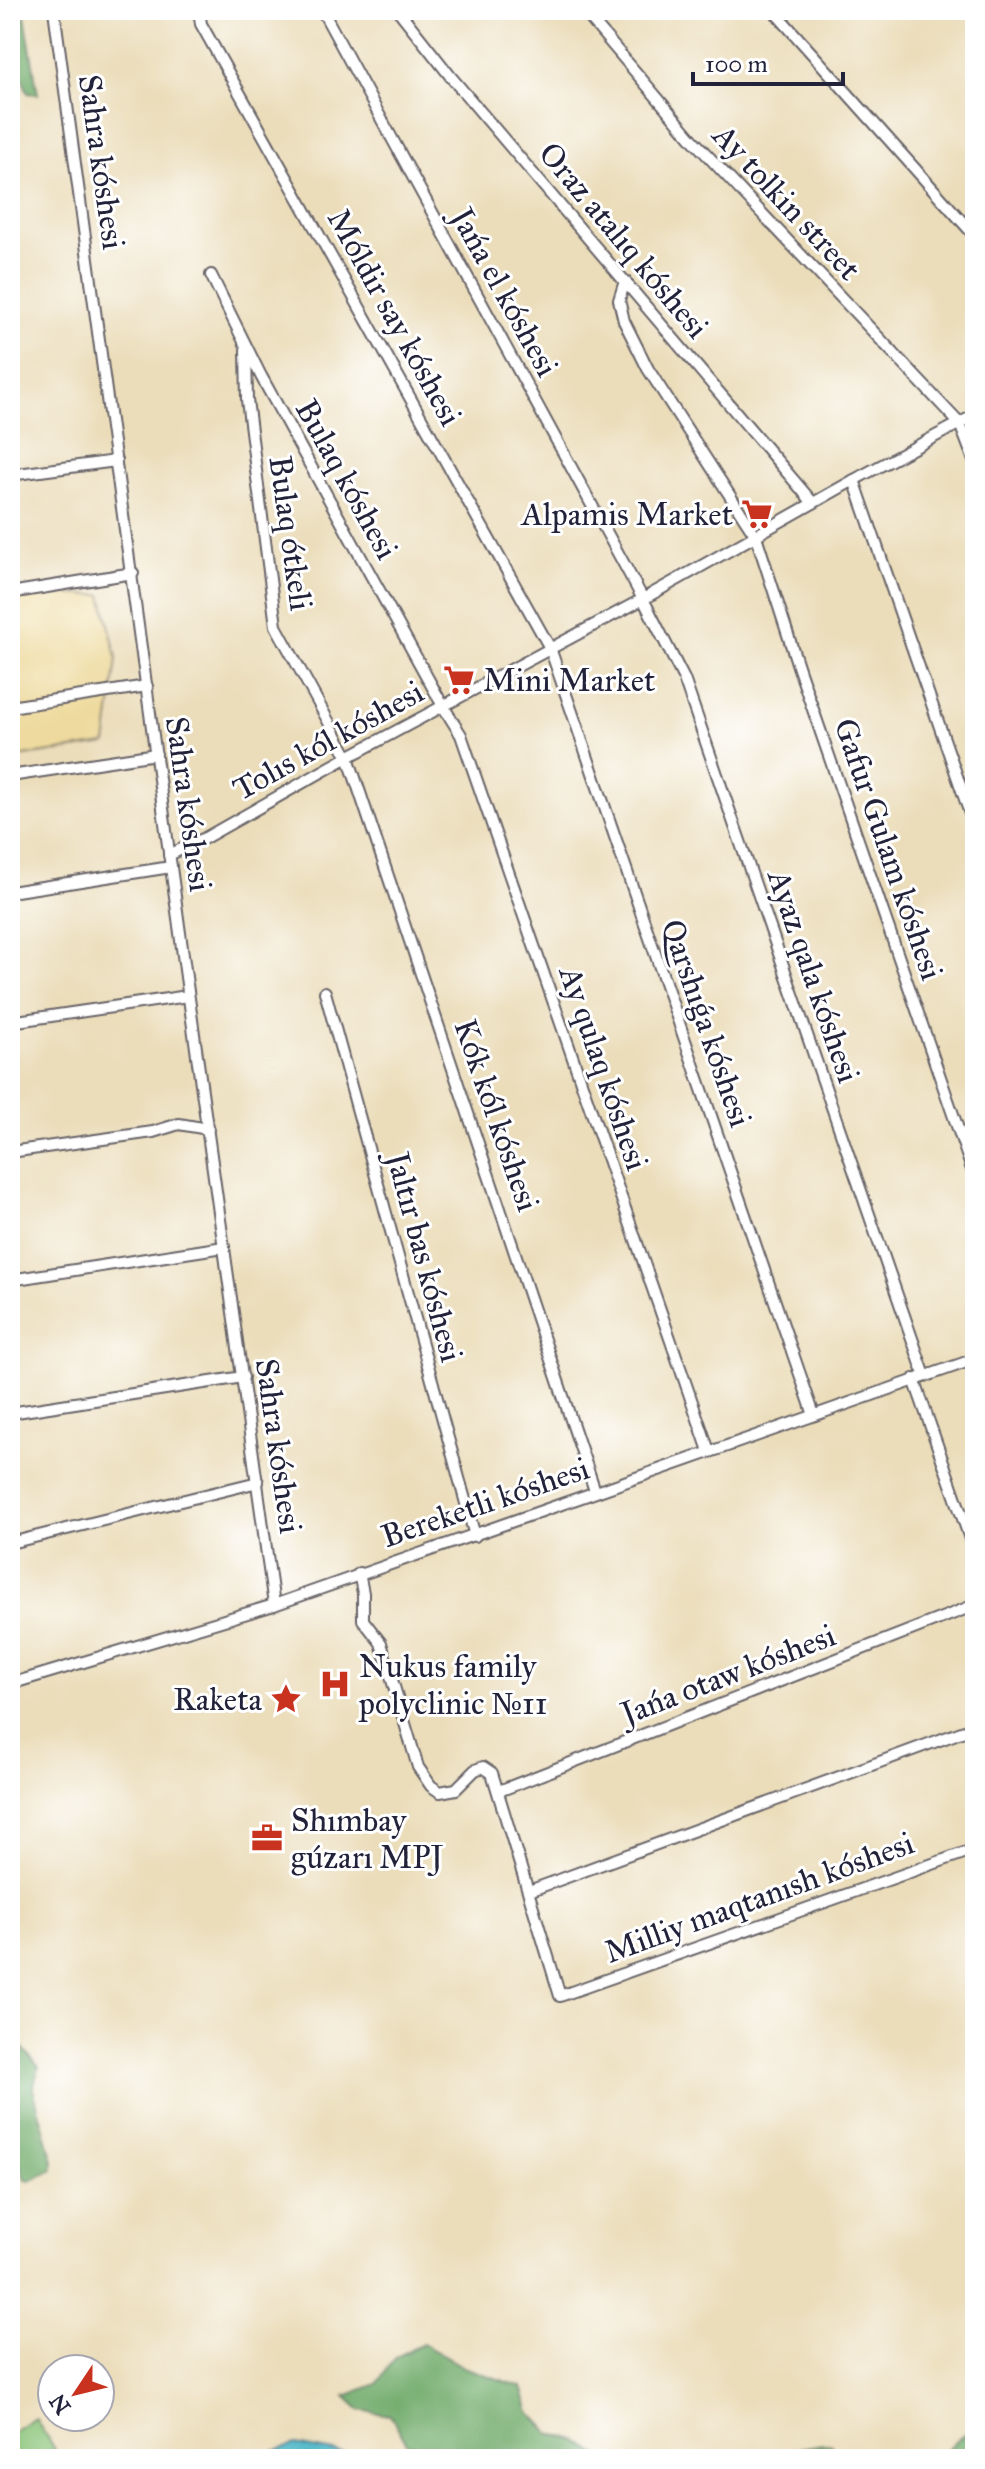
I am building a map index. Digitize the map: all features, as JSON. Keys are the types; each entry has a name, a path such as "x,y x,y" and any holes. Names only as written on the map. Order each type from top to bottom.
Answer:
{"street":[{"name":"Sahra kóshesi","path":"54,10 274,1605"},
{"name":"Móldir say kóshesi","path":"199,10 201,24 550,648"},
{"name":"Jańa el kóshesi","path":"322,10 643,599"},
{"name":"Oraz atalıq kóshesi","path":"398,10 451,77 813,503"},
{"name":"Ay tolkin street","path":"583,10 693,140 960,424"},
{"path":"773,10 975,236"},
{"name":"Bulaq kóshesi","path":"211,275 246,346 443,706"},
{"name":"Gafur Gulam kóshesi","path":"625,281 619,300 648,369 756,536 975,1178"},
{"name":"Bulaq ótkeli","path":"246,346 247,400 276,626 348,757"},
{"name":"Tolıs kól kóshesi","path":"10,892 170,861 348,757 643,599 975,415"},
{"path":"960,424 975,463"},
{"path":"10,475 116,461"},
{"path":"854,480 975,828"},
{"path":"10,593 133,573"},
{"name":"Ayaz qala kóshesi","path":"643,599 684,679 920,1377 975,1553"},
{"name":"Qarshıǵa kóshesi","path":"550,648 814,1415"},
{"path":"10,707 147,686"},
{"name":"Ay qulaq kóshesi","path":"443,706 461,735 709,1451"},
{"path":"10,776 156,754"},
{"name":"Kók kól kóshesi","path":"348,757 595,1491"},
{"name":"Jaltır bas kóshesi","path":"325,992 475,1536"},
{"path":"10,1022 188,996"},
{"path":"10,1152 153,1132 179,1124 208,1129"},
{"path":"10,1280 224,1247"},
{"name":"Bereketli kóshesi","path":"10,1684 274,1605 975,1359"},
{"path":"10,1413 243,1377"},
{"path":"10,1543 258,1482"},
{"path":"359,1573 363,1620 381,1643 418,1767 431,1786 440,1792 456,1789 475,1770 483,1767 492,1773 529,1891 975,1727"},
{"name":"Jańa otaw kóshesi","path":"499,1791 975,1605"},
{"name":"Milliy maqtanısh kóshesi","path":"529,1891 560,1996 975,1849"}],"green space":[{"path":"11,10 24,10 38,94 28,93 21,75 16,71 14,63 19,59 10,34 14,20"},
{"path":"10,2017 17,2041 39,2067 33,2089 53,2161 53,2170 30,2181 25,2180 10,2132"},
{"path":"423,2344 466,2368 522,2387 530,2412 550,2433 578,2441 604,2459 476,2459 408,2444 390,2415 360,2410 345,2396 377,2384 396,2357"},
{"path":"35,2418 36,2433 44,2433 60,2459 17,2459 10,2448 10,2434"},
{"path":"975,2425 975,2459 935,2459"},
{"path":"832,2445 837,2459 776,2459 800,2448"}],"sand":[{"path":"10,595 102,595 117,658 106,744 10,758"}],"water":[{"path":"296,2445 371,2459 243,2459"}],"place":[{"name":"Alpamis Market","path":"757,514"},
{"name":"Mini Market","path":"459,680"},
{"name":"Nukus family polyclinic №11","path":"335,1684"},
{"name":"Raketa","path":"286,1699"},
{"name":"Shımbay gúzarı MPJ","path":"267,1838"}]}
